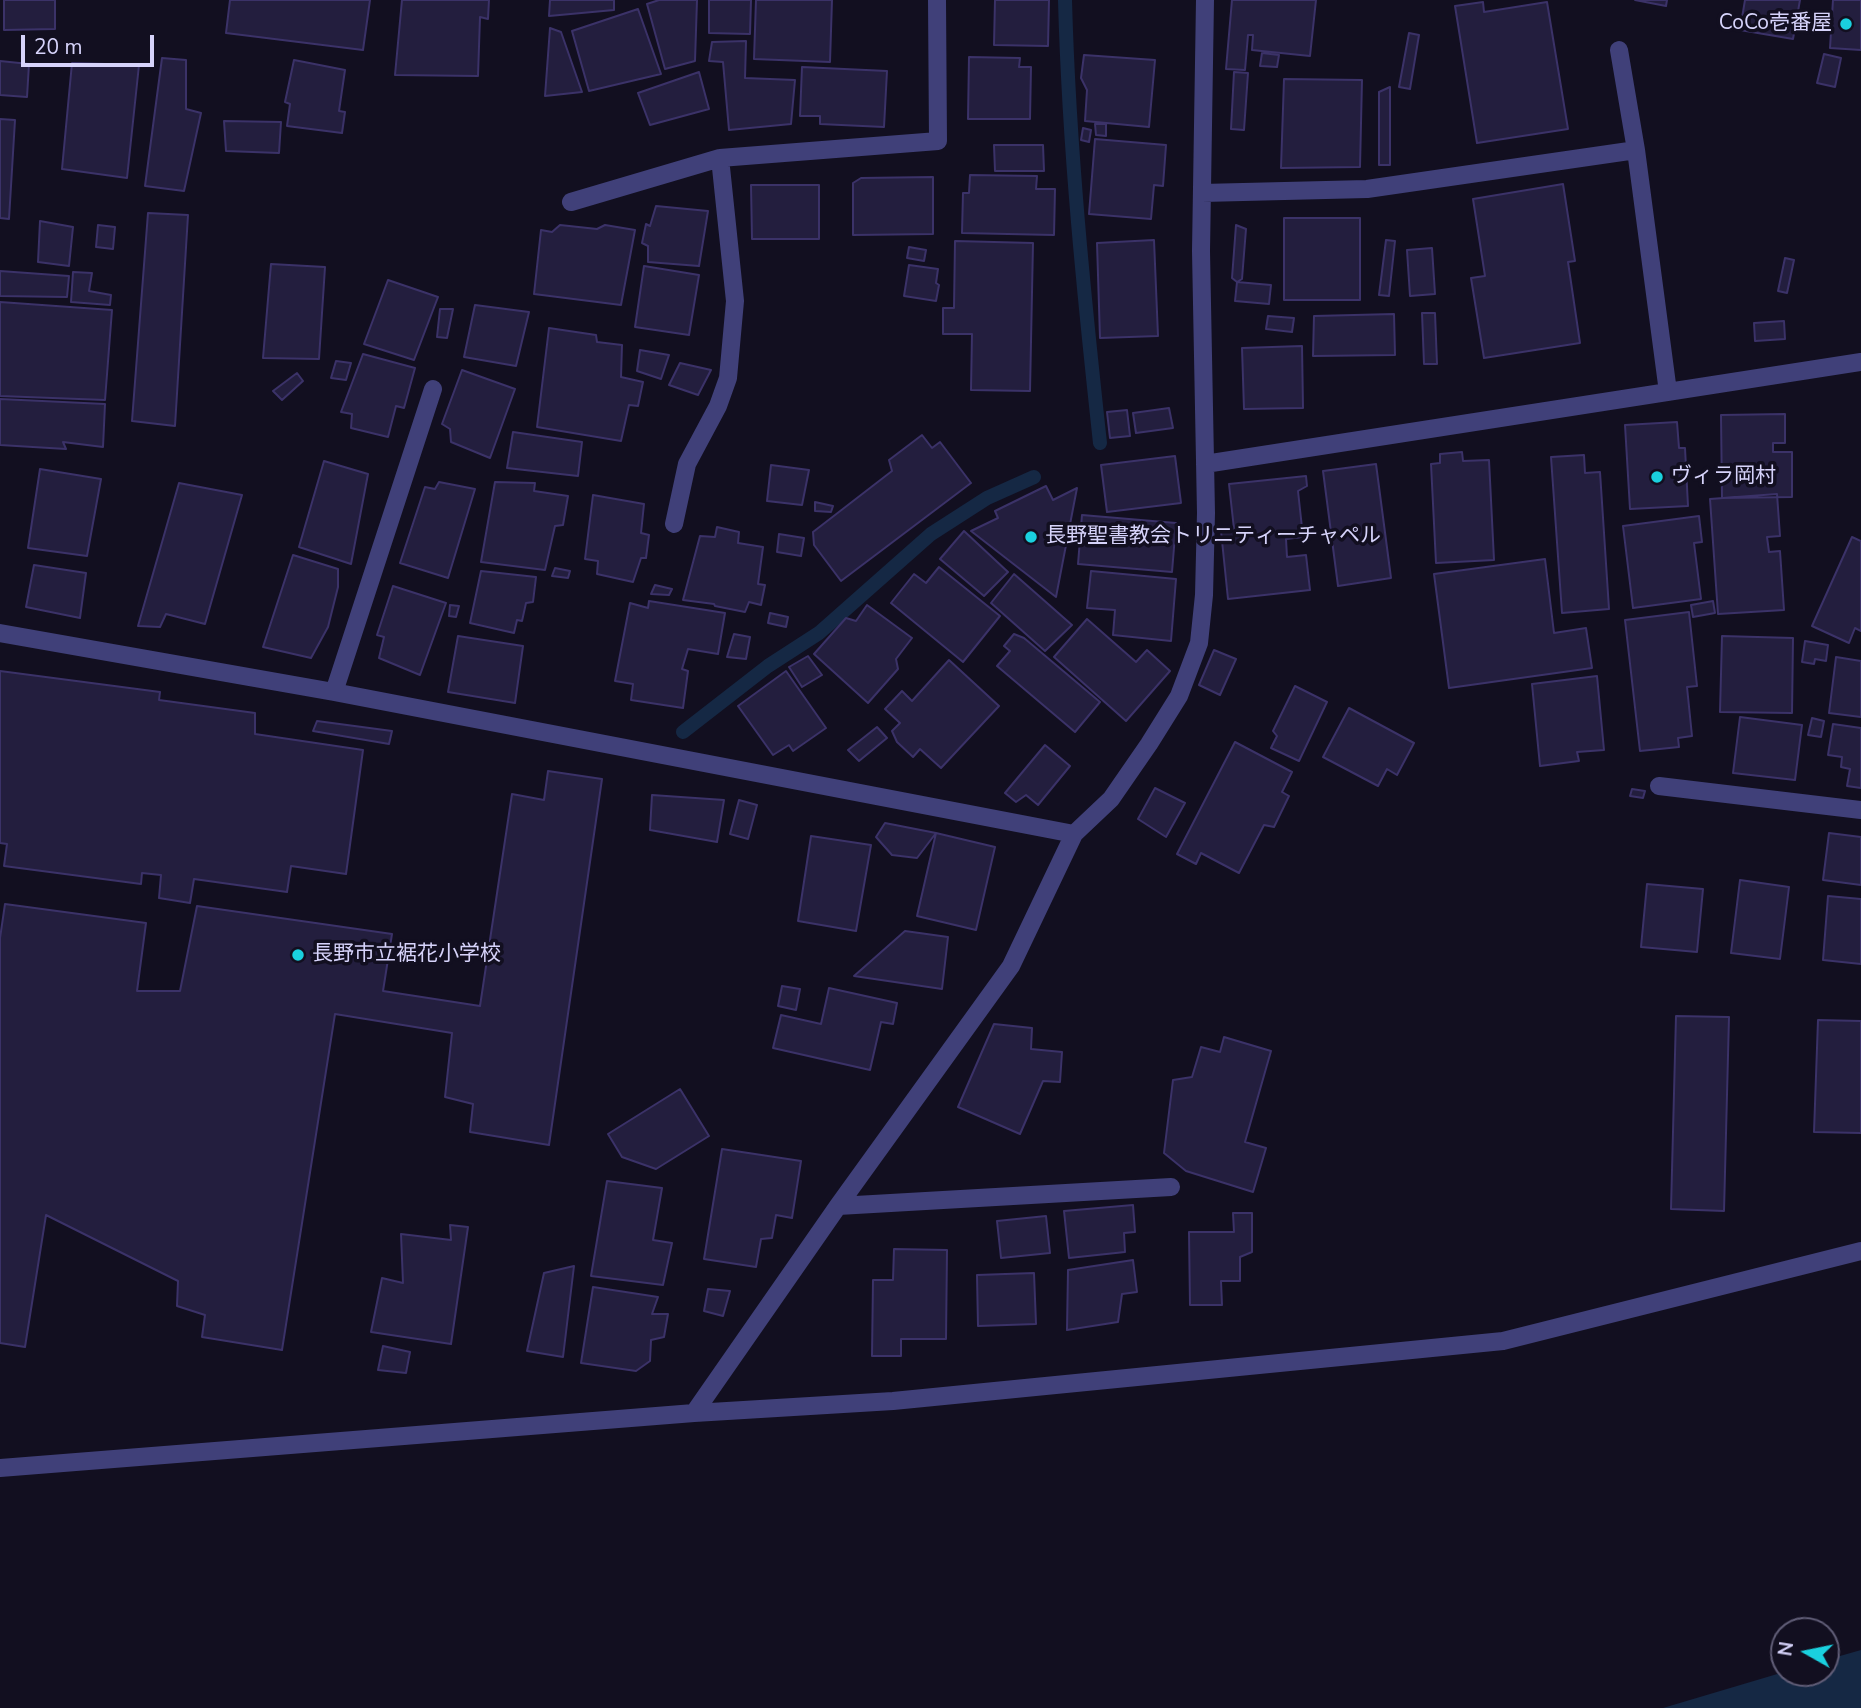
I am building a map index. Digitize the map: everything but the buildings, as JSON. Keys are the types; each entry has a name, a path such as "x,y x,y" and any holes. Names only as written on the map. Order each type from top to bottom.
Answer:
{"street":[{"path":"571,202 720,158 938,141 937,0"},
{"path":"694,1413 838,1206 1011,966 1074,834 1111,799 1150,744 1179,696 1199,643 1204,595 1202,193 1205,0"},
{"path":"1619,50 1636,150 1668,392"},
{"path":"1202,193 1367,189 1636,150"},
{"path":"674,524 687,464 718,406 728,379 734,301 720,158"},
{"path":"1205,464 1861,362"},
{"path":"334,692 433,389"},
{"path":"0,633 334,692 1074,834"},
{"path":"1659,786 1861,810"},
{"path":"838,1206 1171,1186"},
{"path":"0,1468 694,1413 893,1401 1503,1341 1861,1251"}],"water":[{"path":"1861,1650 1861,1708 1663,1708 1770,1676 1770,1687 1840,1687 1840,1656"}],"waterway":[{"path":"1065,0 1074,167 1100,443"},
{"path":"683,732 768,666 819,633 931,534 987,498 1034,477"}],"place":[{"name":"CoCo壱番屋","path":"1846,24"},
{"name":"ヴィラ岡村","path":"1657,477"},
{"name":"長野聖書教会トリニティーチャペル","path":"1031,537"},
{"name":"長野市立裾花小学校","path":"298,955"}]}
